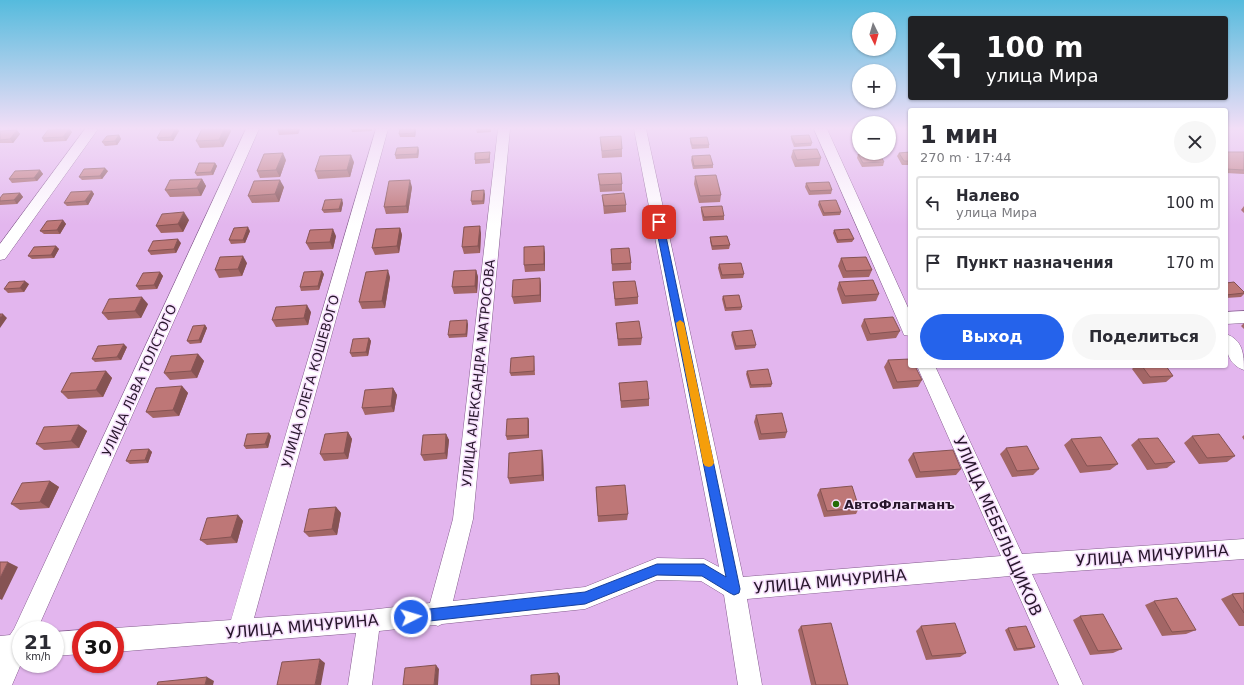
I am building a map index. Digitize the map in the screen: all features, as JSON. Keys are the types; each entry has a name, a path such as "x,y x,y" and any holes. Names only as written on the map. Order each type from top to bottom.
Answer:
{"street":[{"path":"0,255 69,161"},
{"name":"УЛИЦА ЛЬВА ТОЛСТОГО","path":"27,621 239,161"},
{"name":"УЛИЦА ОЛЕГА КОШЕВОГО","path":"239,632 373,161"},
{"name":"УЛИЦА АЛЕКСАНДРА МАТРОСОВА","path":"438,615 463,519 501,161"},
{"path":"646,161 734,589 750,685"},
{"path":"834,161 908,326"},
{"path":"1228,318 1244,317"},
{"path":"1228,343 1244,363"},
{"name":"УЛИЦА МЕБЕЛЬЩИКОВ","path":"927,368 1071,685"},
{"name":"УЛИЦА МИЧУРИНА","path":"124,639 239,632 438,615 585,598 657,569 704,570 734,589 1016,565 1244,549"},
{"path":"360,685 369,621"},
{"name":"УЛИЦА ЛЬВА ТОЛСТОГО","path":"0,684 12,654"}],"building":[{"path":"261,161 280,161 276,170 257,171"},
{"path":"318,161 349,161 347,170 315,171"},
{"path":"693,161 712,161 713,165 694,166"},
{"path":"862,161 883,161 863,163"},
{"path":"1228,161 1244,161 1244,170 1228,169"},
{"path":"199,163 215,163 211,172 195,173"},
{"path":"105,168 100,176 79,177 84,169"},
{"path":"40,170 34,178 9,179 15,171"},
{"path":"621,173 622,184 600,185 598,174"},
{"path":"716,175 721,195 700,196 695,176"},
{"path":"202,179 197,188 165,190 170,180"},
{"path":"280,180 275,194 248,196 254,181"},
{"path":"410,180 406,206 384,207 389,181"},
{"path":"829,182 832,190 810,191 806,183"},
{"path":"484,190 483,201 471,201 472,191"},
{"path":"92,191 85,201 64,203 71,192"},
{"path":"20,193 14,200 0,201 3,194"},
{"path":"624,193 626,205 604,206 602,195"},
{"path":"342,199 339,209 322,210 325,200"},
{"path":"836,200 841,212 824,213 819,201"},
{"path":"722,206 724,216 704,217 701,207"},
{"path":"184,212 178,224 156,226 162,214"},
{"path":"63,220 57,230 40,231 47,221"},
{"path":"480,226 478,246 462,247 464,227"},
{"path":"248,227 243,240 229,240 234,228"},
{"path":"400,228 397,246 372,248 376,229"},
{"path":"333,229 330,242 306,243 310,230"},
{"path":"849,229 854,239 838,240 834,230"},
{"path":"727,236 730,245 712,246 710,237"},
{"path":"178,239 174,249 148,251 153,241"},
{"path":"56,246 51,255 28,256 34,247"},
{"path":"544,246 544,264 524,265 524,247"},
{"path":"629,248 631,263 612,264 611,249"},
{"path":"243,256 238,269 215,270 220,257"},
{"path":"866,257 872,270 846,271 841,258"},
{"path":"741,263 744,274 722,275 719,264"},
{"path":"388,270 382,301 359,302 366,272"},
{"path":"476,270 475,286 452,287 454,271"},
{"path":"322,271 318,286 300,287 304,272"},
{"path":"160,272 154,285 136,286 143,273"},
{"path":"540,278 540,295 512,297 513,280"},
{"path":"873,280 879,294 845,296 839,282"},
{"path":"25,281 20,288 4,289 9,282"},
{"path":"635,281 638,297 615,299 613,282"},
{"path":"1234,282 1244,293 1228,295 1228,283"},
{"path":"739,295 742,307 726,308 723,296"},
{"path":"142,297 135,311 102,313 109,299"},
{"path":"307,305 304,318 272,320 276,307"},
{"path":"893,317 900,331 870,334 864,319"},
{"path":"467,320 466,334 448,335 450,321"},
{"path":"639,321 642,338 618,339 616,323"},
{"path":"205,325 199,340 187,341 193,326"},
{"path":"752,330 756,345 736,346 732,332"},
{"path":"369,338 366,352 350,353 353,339"},
{"path":"124,344 117,357 92,359 98,346"},
{"path":"198,354 191,371 164,373 171,356"},
{"path":"534,356 534,371 510,373 511,358"},
{"path":"908,359 908,368 916,368 922,380 897,382 888,360"},
{"path":"1143,368 1167,368 1173,376 1150,377"},
{"path":"768,369 772,384 751,385 747,371"},
{"path":"106,371 96,390 61,392 71,373"},
{"path":"647,381 649,399 621,401 619,383"},
{"path":"182,386 173,410 146,412 156,388"},
{"path":"393,388 391,406 362,408 365,390"},
{"path":"782,413 787,432 761,434 756,415"},
{"path":"528,418 528,435 506,436 507,419"},
{"path":"79,425 71,441 36,444 44,427"},
{"path":"348,432 344,453 320,454 325,434"},
{"path":"269,433 265,444 244,446 247,434"},
{"path":"446,434 445,453 421,455 423,435"},
{"path":"1219,434 1235,456 1207,458 1192,436"},
{"path":"1101,437 1118,464 1087,466 1071,439"},
{"path":"1158,438 1175,462 1155,464 1138,439"},
{"path":"1027,446 1039,469 1017,471 1006,448"},
{"path":"149,449 145,460 126,461 131,450"},
{"path":"542,450 542,475 508,478 509,453"},
{"path":"953,450 961,469 920,472 913,453"},
{"path":"50,481 40,502 11,504 22,483"},
{"path":"625,485 628,514 598,516 596,487"},
{"path":"852,486 859,508 827,511 820,489"},
{"path":"336,507 332,529 304,532 309,509"},
{"path":"238,515 231,537 200,540 207,518"},
{"path":"0,562 8,562 0,578"},
{"path":"1244,593 1244,613 1232,594"},
{"path":"1177,598 1196,630 1172,632 1154,601"},
{"path":"1103,614 1122,649 1098,651 1080,616"},
{"path":"831,623 848,685 816,685 801,626"},
{"path":"955,623 966,653 932,656 921,626"},
{"path":"1026,626 1035,647 1017,649 1008,628"},
{"path":"320,659 315,685 277,685 282,662"},
{"path":"436,665 434,685 403,685 405,668"},
{"path":"558,673 559,685 531,685 531,675"},
{"path":"207,677 205,685 157,685 158,682"}],"slow traffic":[{"path":"680,323 709,463"}],"place":[{"name":"АвтоФлагманъ","path":"836,504"}],"route":[{"path":"411,617 585,598 657,569 704,570 734,589 659,222"}]}
